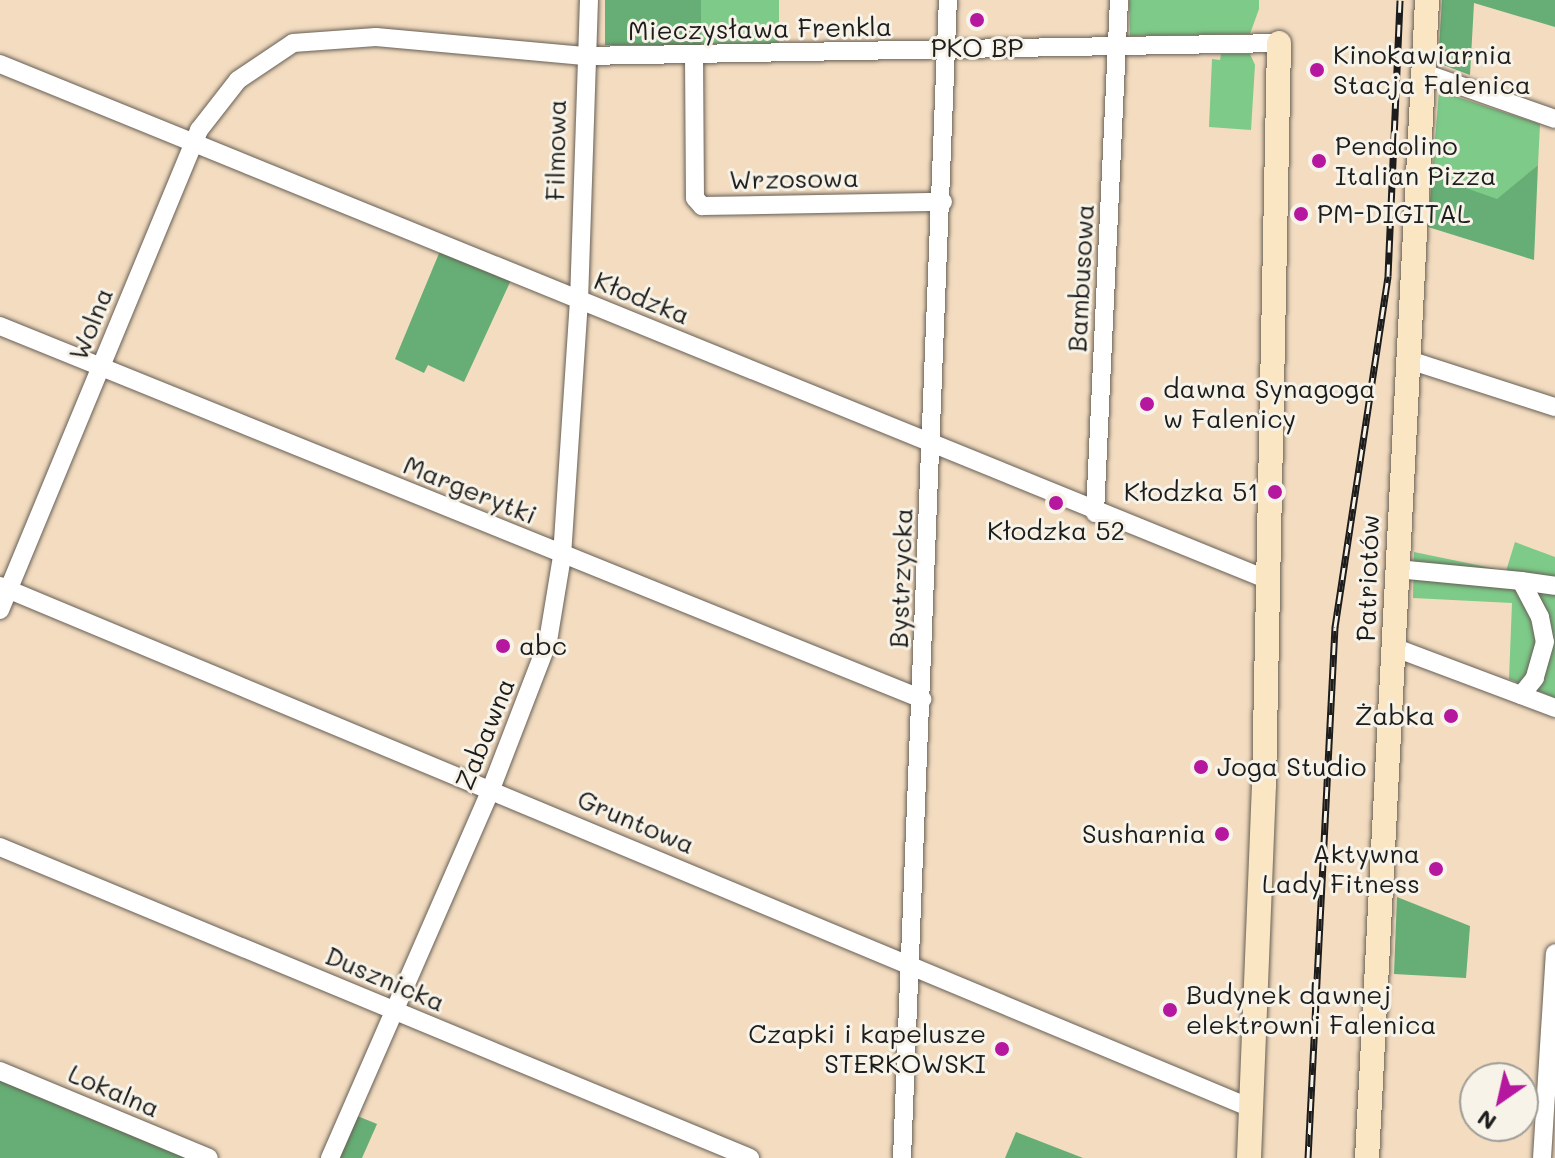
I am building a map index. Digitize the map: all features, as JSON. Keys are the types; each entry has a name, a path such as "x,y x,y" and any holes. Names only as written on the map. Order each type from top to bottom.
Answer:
{"main road":[{"name":"Patriotów","path":"1369,1158 1406,359 1427,0"},
{"path":"1249,1158 1264,785 1279,43"}],"street":[{"name":"Filmowa","path":"579,301 584,56 589,0"},
{"name":"Bystrzycka","path":"902,1158 949,52 948,0"},
{"name":"Bambusowa","path":"1095,513 1119,0"},
{"name":"Mieczysława Frenkla","path":"250,70 293,43 346,37 584,56 949,52 1279,43"},
{"name":"Wrzosowa","path":"694,56 695,198 702,206 943,202"},
{"name":"Kłodzka","path":"0,64 1095,513 1266,579"},
{"name":"Wolna","path":"0,610 4,588 101,369 193,143 215,105 250,70"},
{"path":"1424,73 1555,119"},
{"name":"Zabawna","path":"330,1158 491,789 545,654 562,556 579,301"},
{"name":"Margerytki","path":"0,326 562,556 922,699"},
{"path":"1406,359 1555,407"},
{"path":"1397,569 1555,586"},
{"path":"1521,581 1540,617 1545,642 1535,678 1521,695"},
{"name":"Gruntowa","path":"4,588 1251,1108"},
{"path":"1393,647 1555,708"},
{"name":"Dusznicka","path":"0,847 750,1158"},
{"path":"1542,1158 1555,953"},
{"name":"Lokalna","path":"0,1071 209,1158"}],"green space":[{"path":"605,0 701,0 701,45 605,45"},
{"path":"701,0 779,0 779,44 701,44"},
{"path":"1129,0 1259,0 1259,9 1250,34 1130,36"},
{"path":"1442,0 1555,0 1555,27 1474,3 1470,75 1438,63"},
{"path":"1221,54 1250,54 1255,65 1251,130 1209,127 1212,59 1220,60"},
{"path":"1439,91 1540,124 1538,165 1497,200 1432,176"},
{"path":"1538,165 1534,260 1428,227 1432,176 1497,199"},
{"path":"440,251 511,280 464,382 428,365 424,373 395,359"},
{"path":"1515,542 1555,557 1555,698 1509,679 1512,603 1413,598 1414,552 1506,571"},
{"path":"1397,897 1470,926 1466,978 1394,974"},
{"path":"0,1081 195,1158 0,1158"},
{"path":"355,1115 377,1124 362,1158 338,1158"},
{"path":"1016,1132 1083,1158 1005,1158"}],"railway":[{"path":"1308,1158 1335,627 1388,276 1400,0"}],"place":[{"name":"PKO BP","path":"977,20"},
{"name":"Kinokawiarnia Stacja Falenica","path":"1317,70"},
{"name":"Pendolino Italian Pizza","path":"1319,161"},
{"name":"PM-DIGITAL","path":"1301,214"},
{"name":"dawna Synagoga w Falenicy","path":"1147,404"},
{"name":"Kłodzka 51","path":"1275,492"},
{"name":"Kłodzka 52","path":"1056,503"},
{"name":"abc","path":"503,646"},
{"name":"Żabka","path":"1451,716"},
{"name":"Joga Studio","path":"1201,767"},
{"name":"Susharnia","path":"1222,834"},
{"name":"Aktywna Lady Fitness","path":"1436,869"},
{"name":"Budynek dawnej elektrowni Falenica","path":"1170,1010"},
{"name":"Czapki i kapelusze STERKOWSKI","path":"1002,1049"}]}
